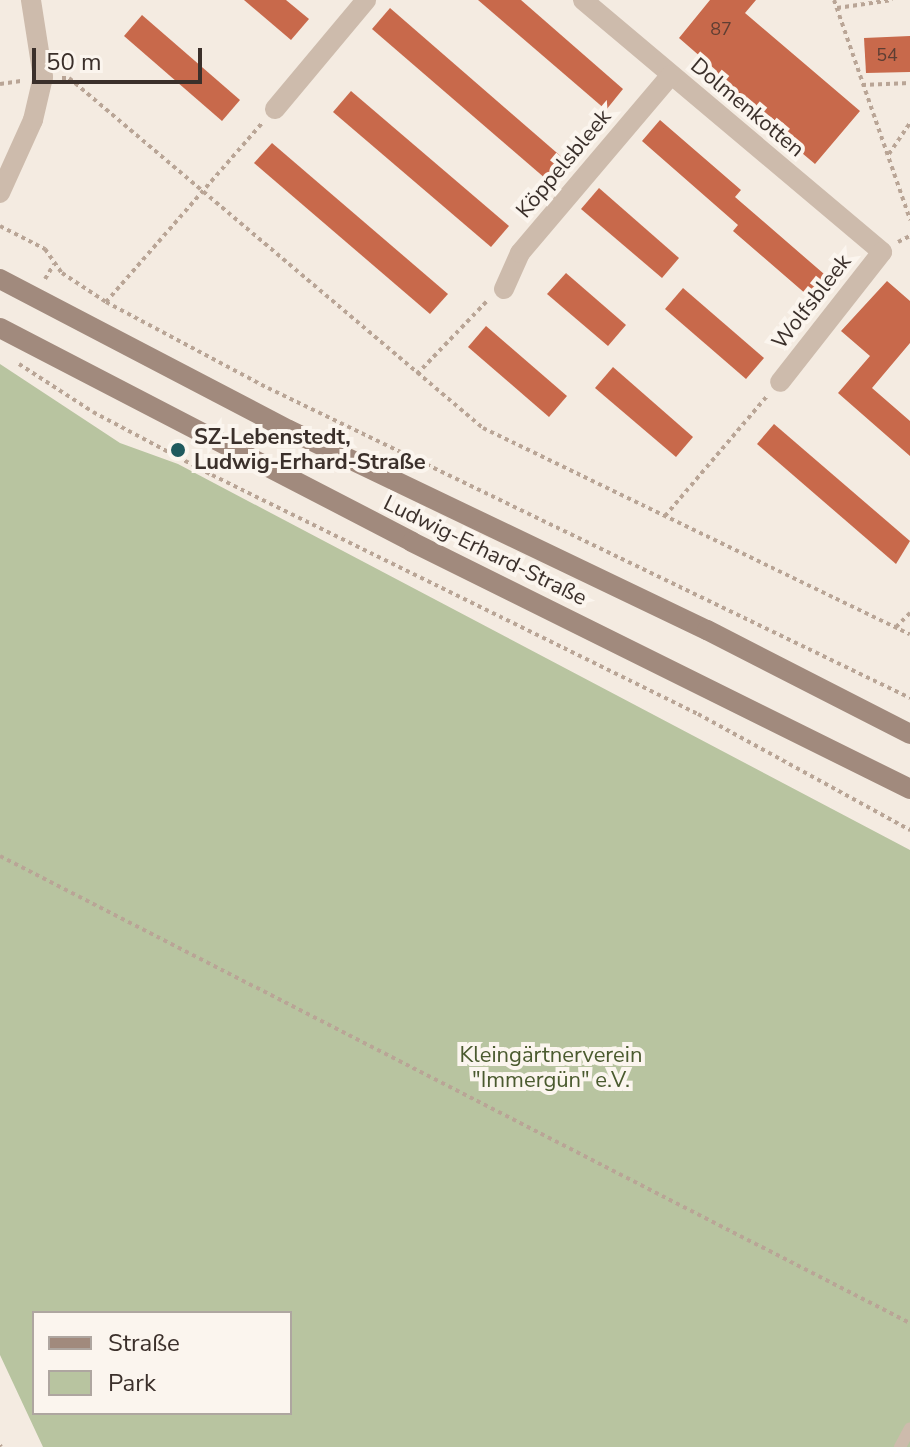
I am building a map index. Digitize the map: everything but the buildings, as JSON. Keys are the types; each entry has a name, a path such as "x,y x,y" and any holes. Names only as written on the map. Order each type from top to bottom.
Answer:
{"main road":[{"name":"Ludwig-Erhard-Straße","path":"0,279 289,430 707,630 910,734"},
{"name":"Ludwig-Erhard-Straße","path":"0,328 412,542 910,789"}],"street":[{"path":"0,193 33,120 43,77 31,0"},
{"path":"275,109 366,0"},
{"name":"Dolmenkotten","path":"583,0 882,252"},
{"name":"Köppelsbleek","path":"504,289 520,253 671,75"},
{"name":"Wolfsbleek","path":"780,382 882,252"}],"lane":[{"path":"900,1447 910,1428"}],"path":[{"path":"834,0 910,220"},
{"path":"837,8 892,0"},
{"path":"0,84 43,77 69,78 483,428 910,634"},
{"path":"862,85 910,83"},
{"path":"106,302 275,109"},
{"path":"888,155 910,123"},
{"path":"0,226 45,249 62,273 106,302 268,388 910,698"},
{"path":"417,374 479,306 504,289"},
{"path":"12,359 93,412 186,461 698,714 910,830"},
{"path":"665,516 780,382"},
{"path":"896,627 910,613"},
{"path":"0,856 910,1323"}],"green space":[{"name":"Kleingärtnerverein \"Immergün\" e.V.","path":"0,364 120,443 178,464 910,850 910,1447 43,1447 0,1355"}],"place":[{"name":"SZ-Lebenstedt, Ludwig-Erhard-Straße","path":"178,450"}]}
